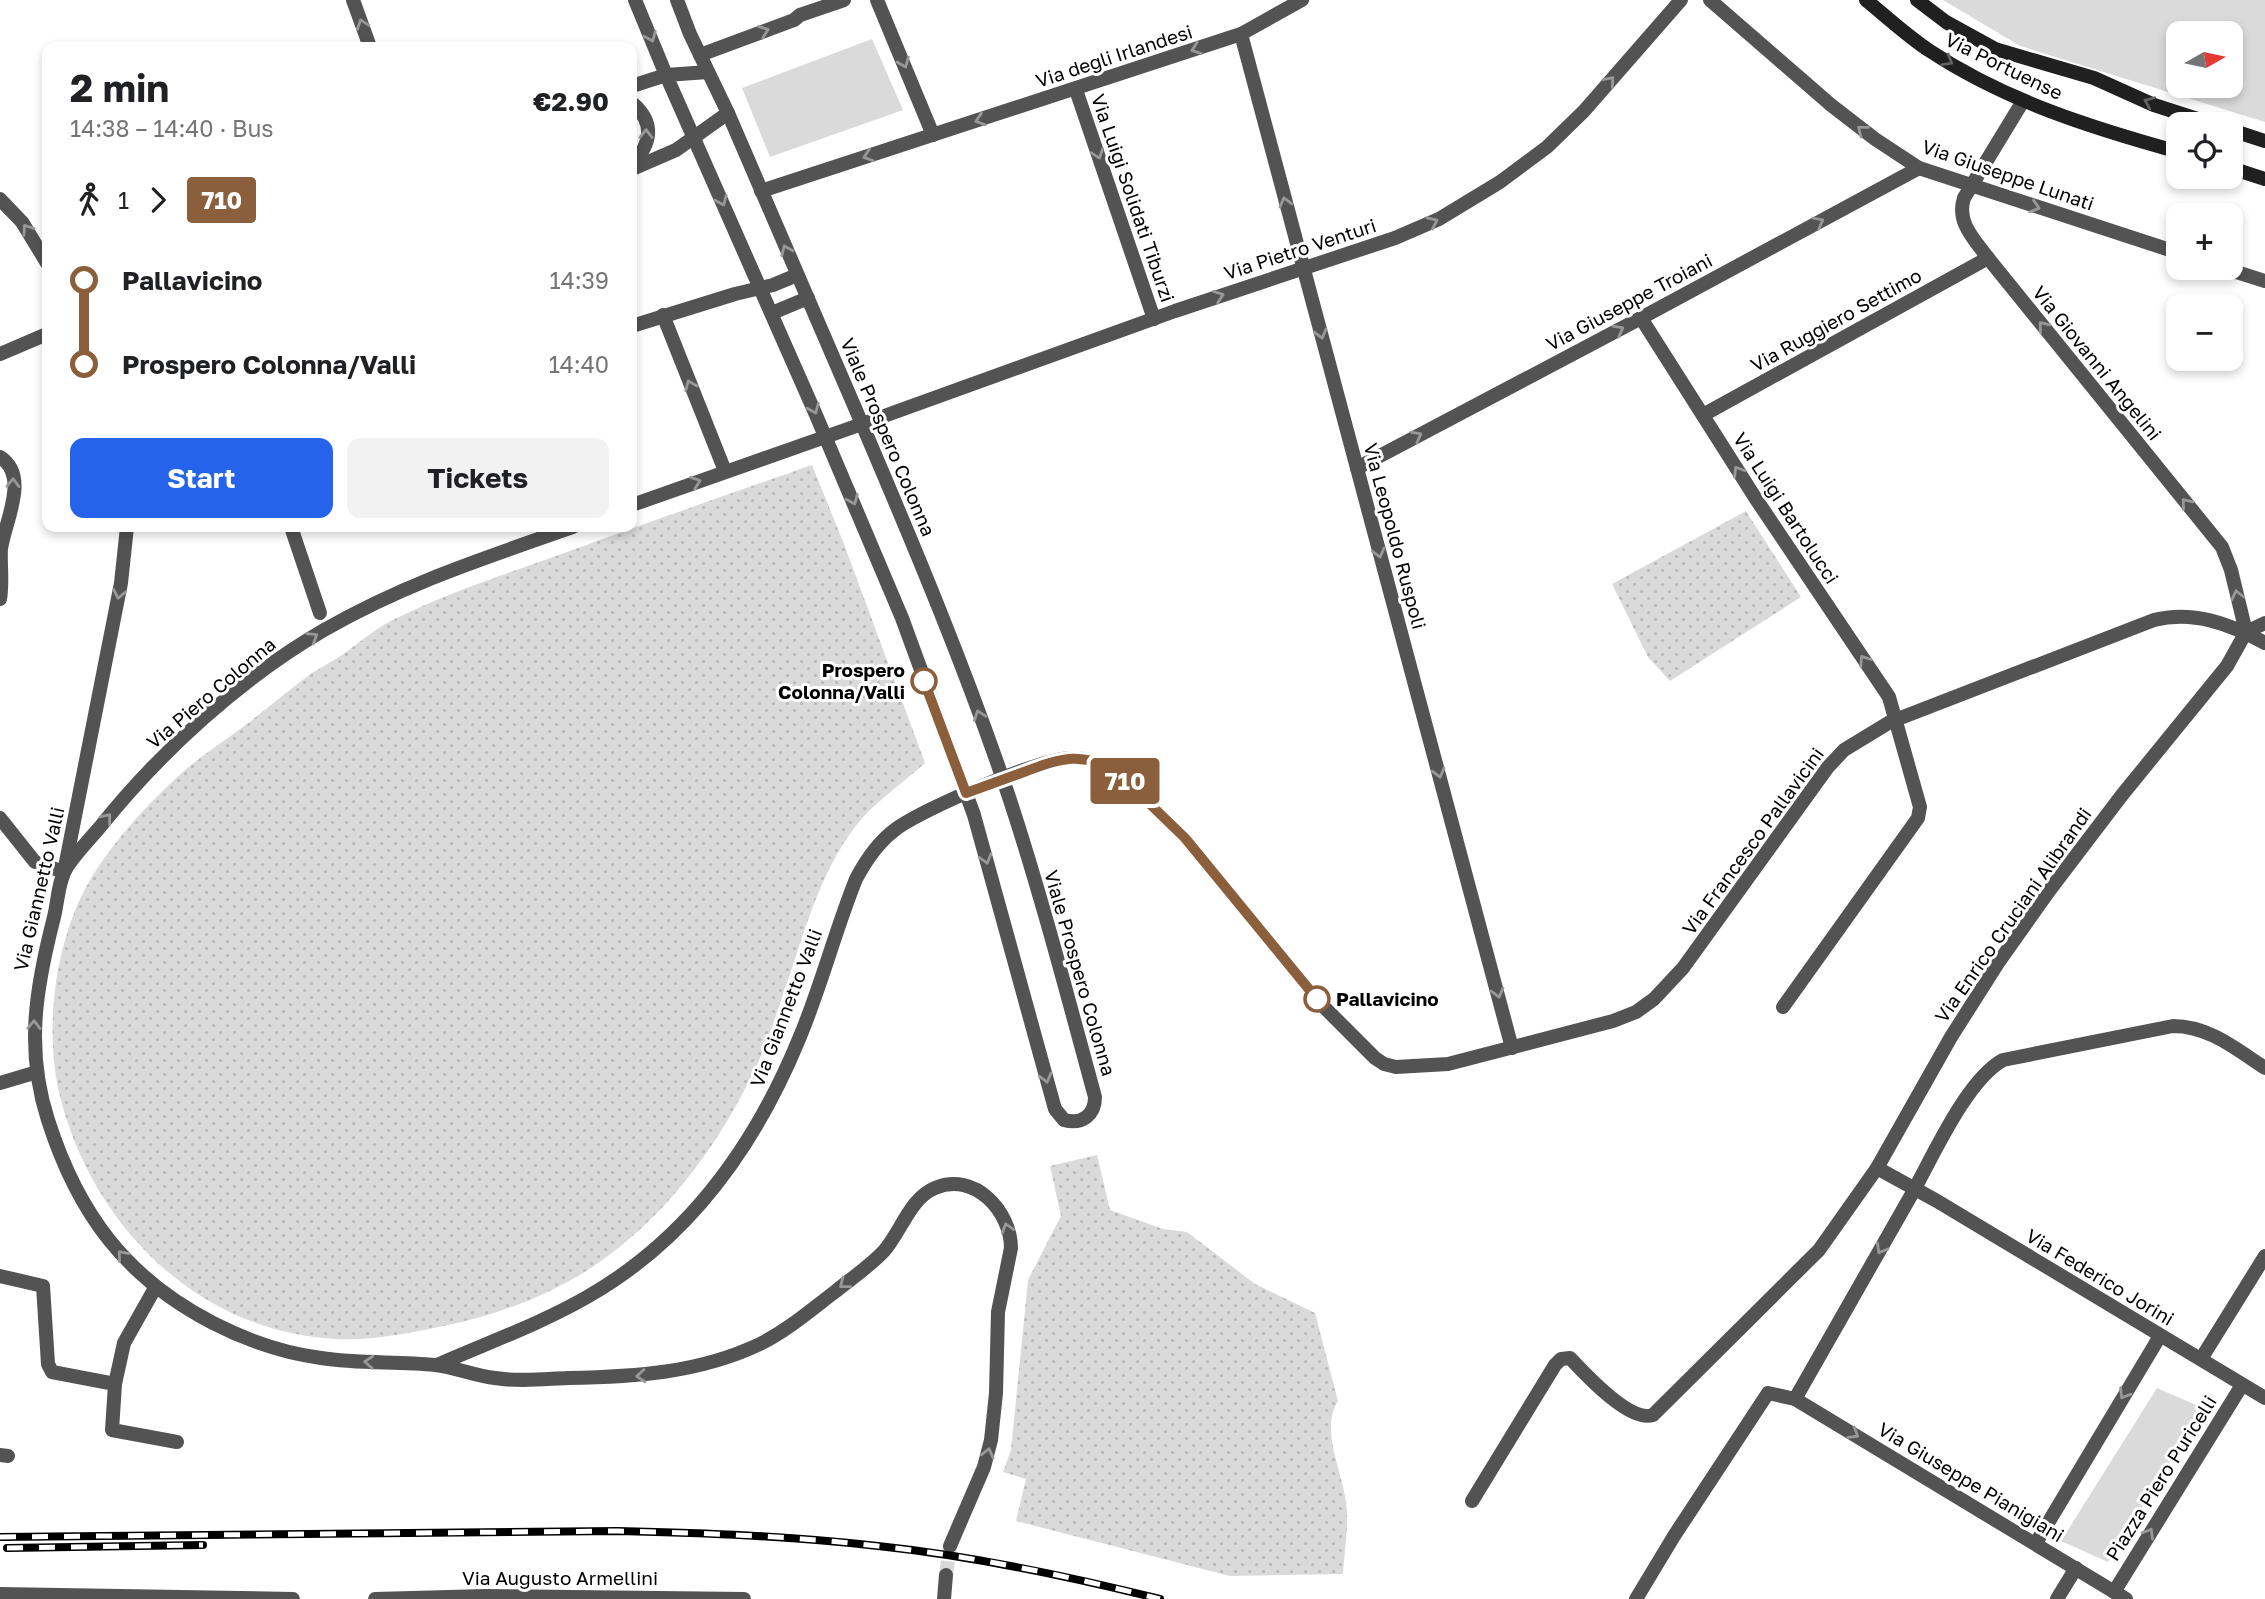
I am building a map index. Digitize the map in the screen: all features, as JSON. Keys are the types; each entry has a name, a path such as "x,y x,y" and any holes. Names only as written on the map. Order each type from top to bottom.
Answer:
{"main road":[{"name":"Via Portuense","path":"1866,0 1929,50 2022,101 2077,122 2166,148"},
{"name":"Via Portuense","path":"1917,0 1947,22 1994,49 2094,78 2176,112"},
{"path":"2243,134 2265,141"},
{"path":"2243,172 2265,179"}],"street":[{"path":"353,0 368,42"},
{"name":"Viale Prospero Colonna","path":"635,0 761,286 902,618 966,793 1055,1110 1064,1120 1082,1121 1093,1111 1095,1097 1051,937 1002,779 937,602 677,0"},
{"path":"700,55 844,0"},
{"path":"877,0 933,135"},
{"name":"Via degli Irlandesi","path":"761,191 1241,34 1302,0"},
{"name":"Via Pietro Venturi","path":"825,438 1154,319 1425,226 1500,182 1547,148 1584,111 1681,0"},
{"name":"Via Giuseppe Lunati","path":"1710,0 1831,105 1919,168 2166,249"},
{"name":"Via Leopoldo Ruspoli","path":"1241,34 1512,1048"},
{"path":"637,84 666,75 708,72"},
{"name":"Via Luigi Solidati Tiburzi","path":"1076,90 1154,319"},
{"path":"1970,186 2022,101"},
{"path":"637,108 642,113 648,130 646,147 637,160"},
{"path":"637,165 676,150 728,113"},
{"name":"Via Giuseppe Troiani","path":"1357,468 1919,168"},
{"name":"Via Giovanni Angelini","path":"1970,186 1962,205 1961,216 1965,227 2213,537 2227,558 2245,632"},
{"path":"0,199 22,222 42,255"},
{"name":"Via Ruggiero Settimo","path":"1703,415 1988,258"},
{"path":"2243,274 2265,281"},
{"path":"637,324 761,286 774,285 797,275"},
{"path":"772,313 807,298"},
{"path":"663,315 725,471"},
{"name":"Via Luigi Bartolucci","path":"1641,318 1756,499 1889,697 1920,807 1918,818 1783,1007"},
{"path":"0,354 42,336"},
{"path":"637,503 825,438"},
{"path":"0,457 11,467 15,477 0,550 0,599"},
{"name":"Via Giannetto Valli","path":"126,532 121,583 64,872 36,992 34,1032 37,1072 47,1118 65,1164 92,1215 124,1258 155,1288 200,1316 234,1333 295,1353 337,1360 437,1365 537,1323 587,1297 638,1264 680,1228 730,1168 771,1102 800,1038 848,897 864,864 879,844 897,828 920,814 1002,779"},
{"path":"292,532 320,613"},
{"name":"Via Piero Colonna","path":"64,872 143,777 230,697 292,650 326,629 410,586 541,532"},
{"name":"Via Francesco Pallavicini","path":"1002,779 1066,758 1095,761 1119,774 1185,838 1319,1002 1375,1058 1396,1067 1448,1065 1613,1021 1636,1012 1654,999 1692,956 1828,767 1857,741 1896,720 2154,620 2175,615 2197,617 2245,632 2265,643"},
{"path":"2245,632 2265,623"},
{"name":"Via Enrico Cruciani Alibrandi","path":"1472,1501 1561,1359 1570,1358 1602,1392 1643,1416 1653,1415 1819,1250 1877,1168 1951,1037 1998,963 2065,870 2227,666 2245,632"},
{"path":"0,818 35,862 64,872"},
{"path":"1636,1599 1768,1393 1796,1399 1924,1168 1986,1071 2003,1060 2180,1026 2213,1035 2265,1068"},
{"path":"0,1083 37,1072"},
{"path":"1877,1168 1914,1189"},
{"path":"437,1365 491,1378 520,1380 645,1376 713,1362 777,1335 872,1262 888,1246 915,1204 927,1192 946,1185 971,1188 989,1199 1002,1212 1009,1228 1011,1248 1001,1289 997,1324 996,1394 991,1440 984,1467 950,1546"},
{"name":"Via Federico Jorini","path":"1914,1189 2265,1398"},
{"path":"2201,1359 2265,1256"},
{"path":"0,1276 43,1286 48,1364 52,1372 116,1384"},
{"path":"155,1288 124,1343 116,1384 112,1430 177,1442"},
{"path":"2036,1543 2160,1336"},
{"name":"Piazza Piero Puricelli","path":"2120,1595 2242,1385"},
{"name":"Via Giuseppe Pianigiani","path":"1796,1399 2120,1595"},
{"path":"2057,1599 2076,1568"},
{"path":"944,1599 946,1575"},
{"path":"0,1594 293,1599"},
{"name":"Via Augusto Armellini","path":"375,1599 744,1599"}],"shaded area":[{"path":"1943,0 2265,0 2265,122 2243,115 2243,112 2233,112 2188,98 2244,98 2244,21 2166,21 2166,91 2020,46"},
{"path":"872,39 903,110 770,157 742,88"},
{"path":"812,465 925,763 862,818 842,845 822,884 761,1056 737,1104 684,1182 619,1248 578,1276 544,1294 508,1308 439,1327 395,1335 336,1339 285,1332 237,1316 194,1292 155,1261 122,1224 94,1182 73,1137 58,1088 54,1062 54,1006 63,948 82,895 95,872 131,824 189,766 312,673 384,625 472,586 622,532 637,532 637,526"},
{"path":"1746,511 1801,597 1670,681 1648,657 1612,584"},
{"path":"1097,1155 1110,1210 1163,1229 1187,1232 1255,1284 1315,1313 1338,1401 1331,1427 1346,1500 1343,1574 1230,1576 1016,1521 1026,1479 1003,1472 1011,1450 1028,1280 1061,1216 1050,1166"},
{"path":"2157,1388 2203,1408 2108,1562 2061,1541"}],"tunnel":[{"path":"946,1575 950,1546"}],"railway":[{"path":"0,1537 618,1531 748,1536 845,1543 949,1555 1160,1599"},
{"path":"7,1548 203,1545"}],"bus line":[{"name":"710","path":"924,681 966,793 1066,758 1095,761 1107,766 1119,774 1185,838 1317,999"}],"place":[{"name":"Prospero Colonna/Valli","path":"924,681"},
{"name":"Pallavicino","path":"1317,999"}]}
